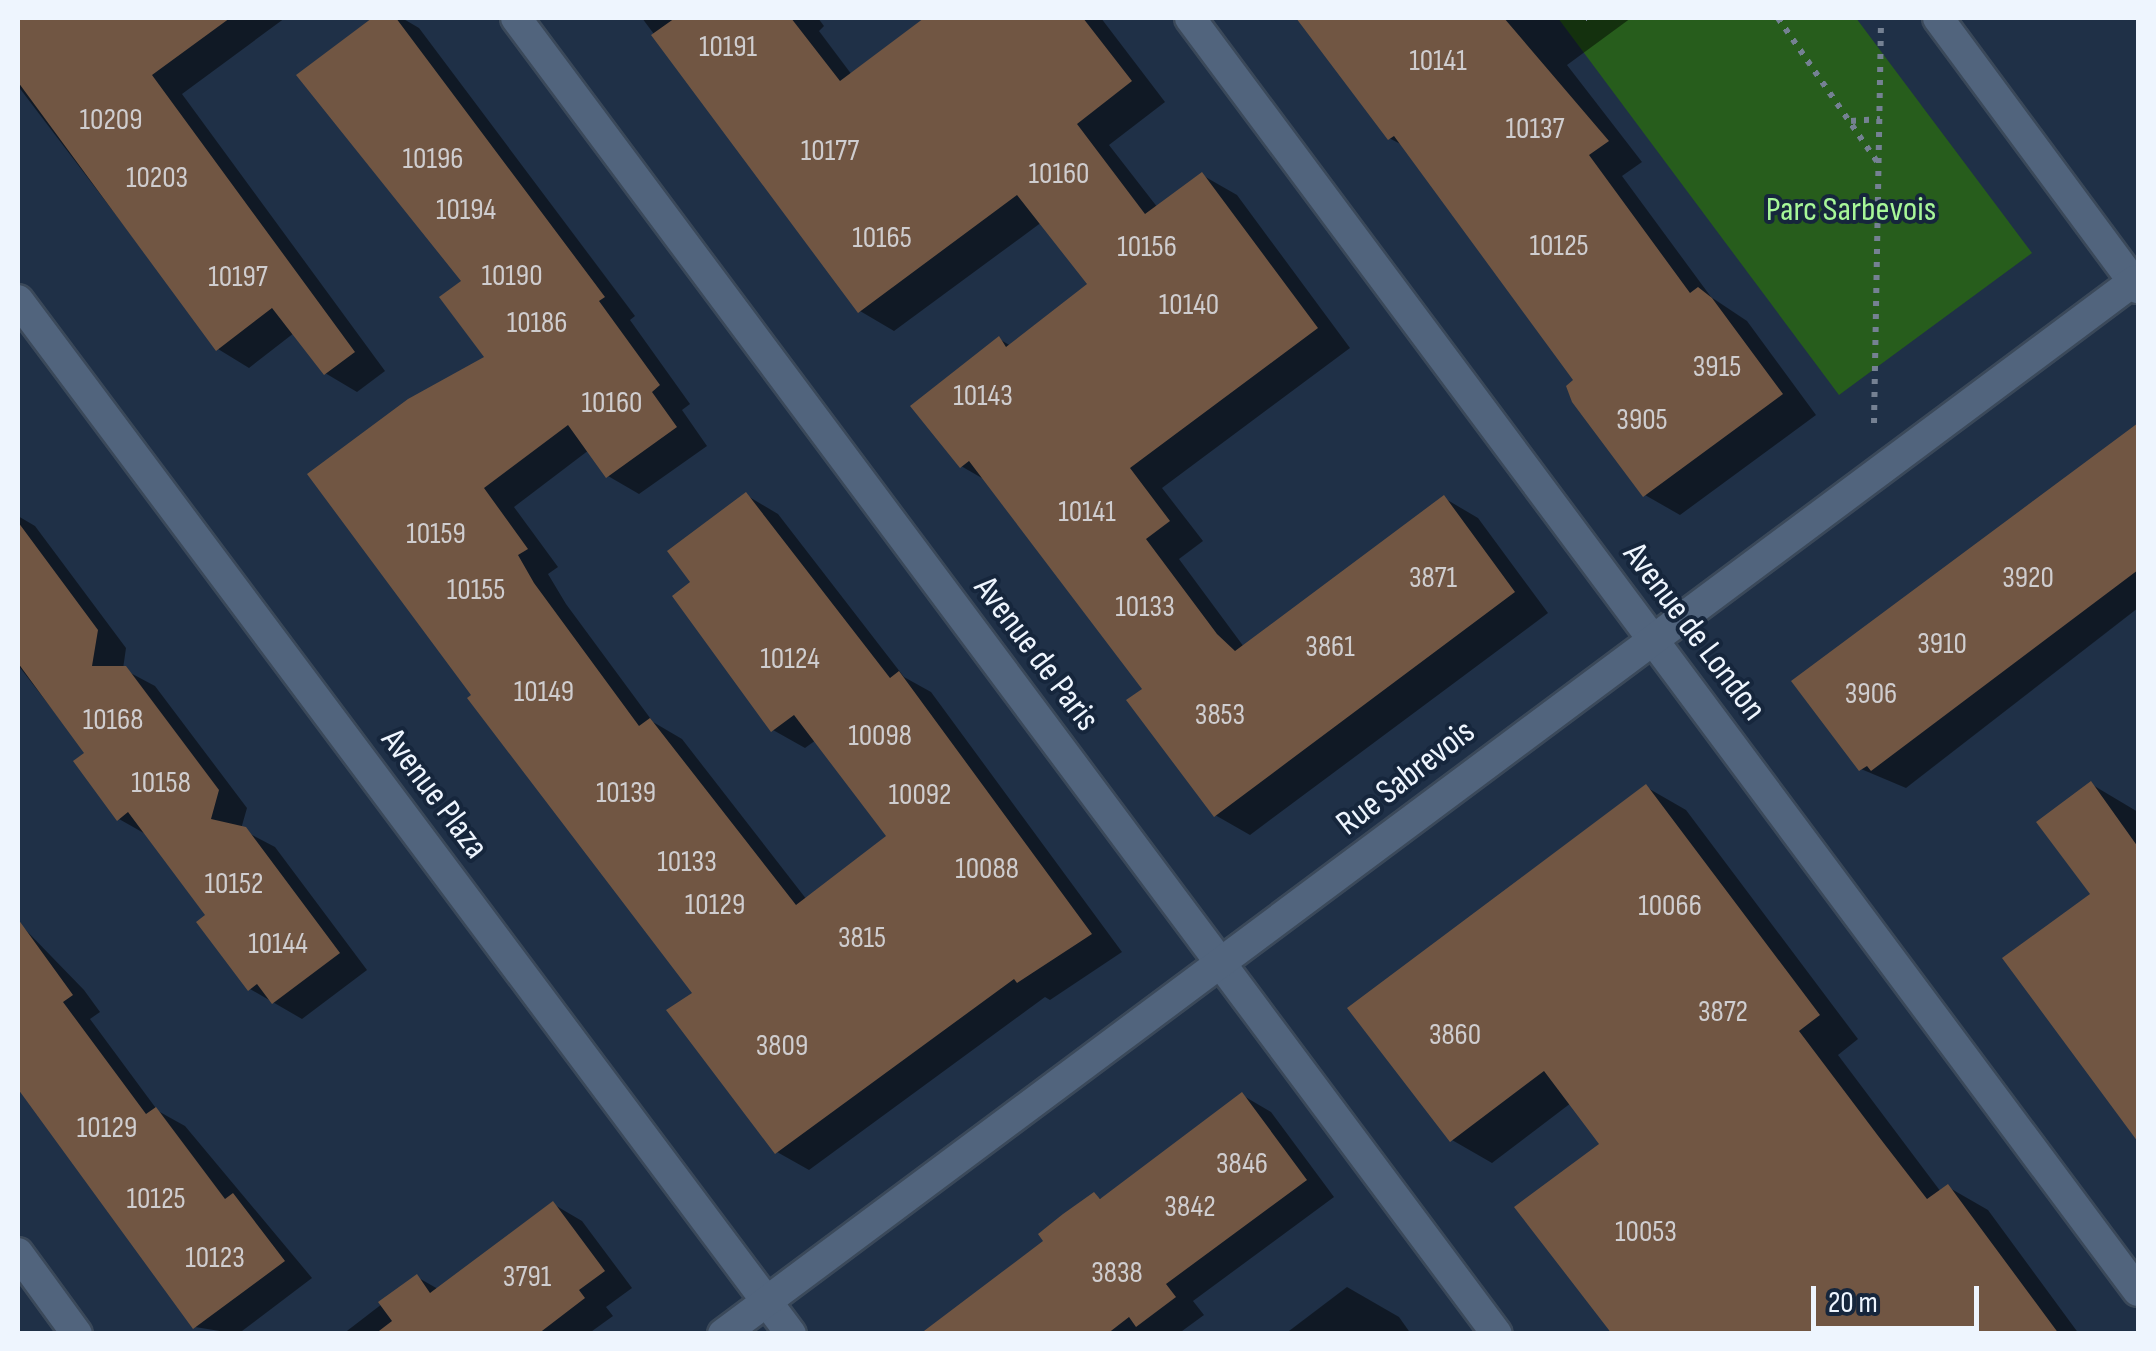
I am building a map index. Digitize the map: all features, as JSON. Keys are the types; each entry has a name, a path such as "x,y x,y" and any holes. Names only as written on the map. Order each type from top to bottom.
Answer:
{"street":[{"name":"Avenue de Paris","path":"516,18 1496,1334"},
{"name":"Avenue de London","path":"1190,18 2138,1292"},
{"path":"1938,18 2136,284"},
{"name":"Rue Sabrevois","path":"723,1334 1222,966 1651,636 2136,284"},
{"name":"Avenue Plaza","path":"18,300 790,1334"},
{"path":"18,1253 78,1334"}],"path":[{"path":"1778,18 1879,164"},
{"path":"1873,474 1881,18"},
{"path":"1849,121 1880,118"}],"green space":[{"name":"Parc Sarbevois","path":"1558,18 1856,18 2032,253 1839,395"}],"building":[{"path":"18,18 230,18 152,75 355,352 324,375 272,308 216,351 18,82"},
{"path":"372,18 396,18 605,297 599,301 660,385 652,392 677,427 606,478 568,425 484,488 528,549 518,555 534,583 639,726 650,718 796,905 886,836 794,715 771,732 672,596 690,582 667,551 746,492 890,678 899,671 1092,934 1017,983 1014,979 775,1154 666,1010 692,993 467,698 471,695 307,474 408,399 484,357 439,297 461,281 296,75"},
{"path":"675,18 791,18 840,81 924,18 1083,18 1132,81 1077,124 1145,214 1202,172 1318,328 1130,468 1170,521 1146,539 1217,634 1235,651 1444,495 1515,592 1214,817 1126,700 1142,689 969,461 960,468 910,406 999,336 1006,347 1087,284 1017,195 858,313 651,35"},
{"path":"1296,18 1504,18 1609,141 1589,155 1690,293 1698,287 1712,298 1783,394 1643,497 1572,402 1566,386 1573,380 1394,136 1388,140"},
{"path":"2138,423 2138,570 1871,771 1867,766 1859,771 1791,681"},
{"path":"18,522 98,630 92,666 126,666 219,790 211,819 246,827 340,953 272,1004 257,984 248,991 196,922 205,915 128,812 117,821 73,761 84,753 18,663"},
{"path":"2091,781 2138,847 2138,1142 2002,958 2090,894 2036,822"},
{"path":"1646,784 1820,1015 1799,1031 1927,1199 1948,1184 2059,1334 1612,1334 1514,1207 1599,1144 1544,1071 1450,1142 1347,1008"},
{"path":"18,919 73,995 63,1002 146,1114 156,1107 225,1199 233,1193 285,1261 193,1329 18,1089"},
{"path":"1242,1092 1307,1180 1166,1284 1176,1297 1136,1327 1129,1317 1107,1334 920,1334 1043,1241 1038,1234 1063,1214 1094,1192 1100,1199"},
{"path":"553,1201 605,1271 579,1290 585,1298 538,1334 375,1334 392,1321 378,1302 417,1274 430,1293"}]}
